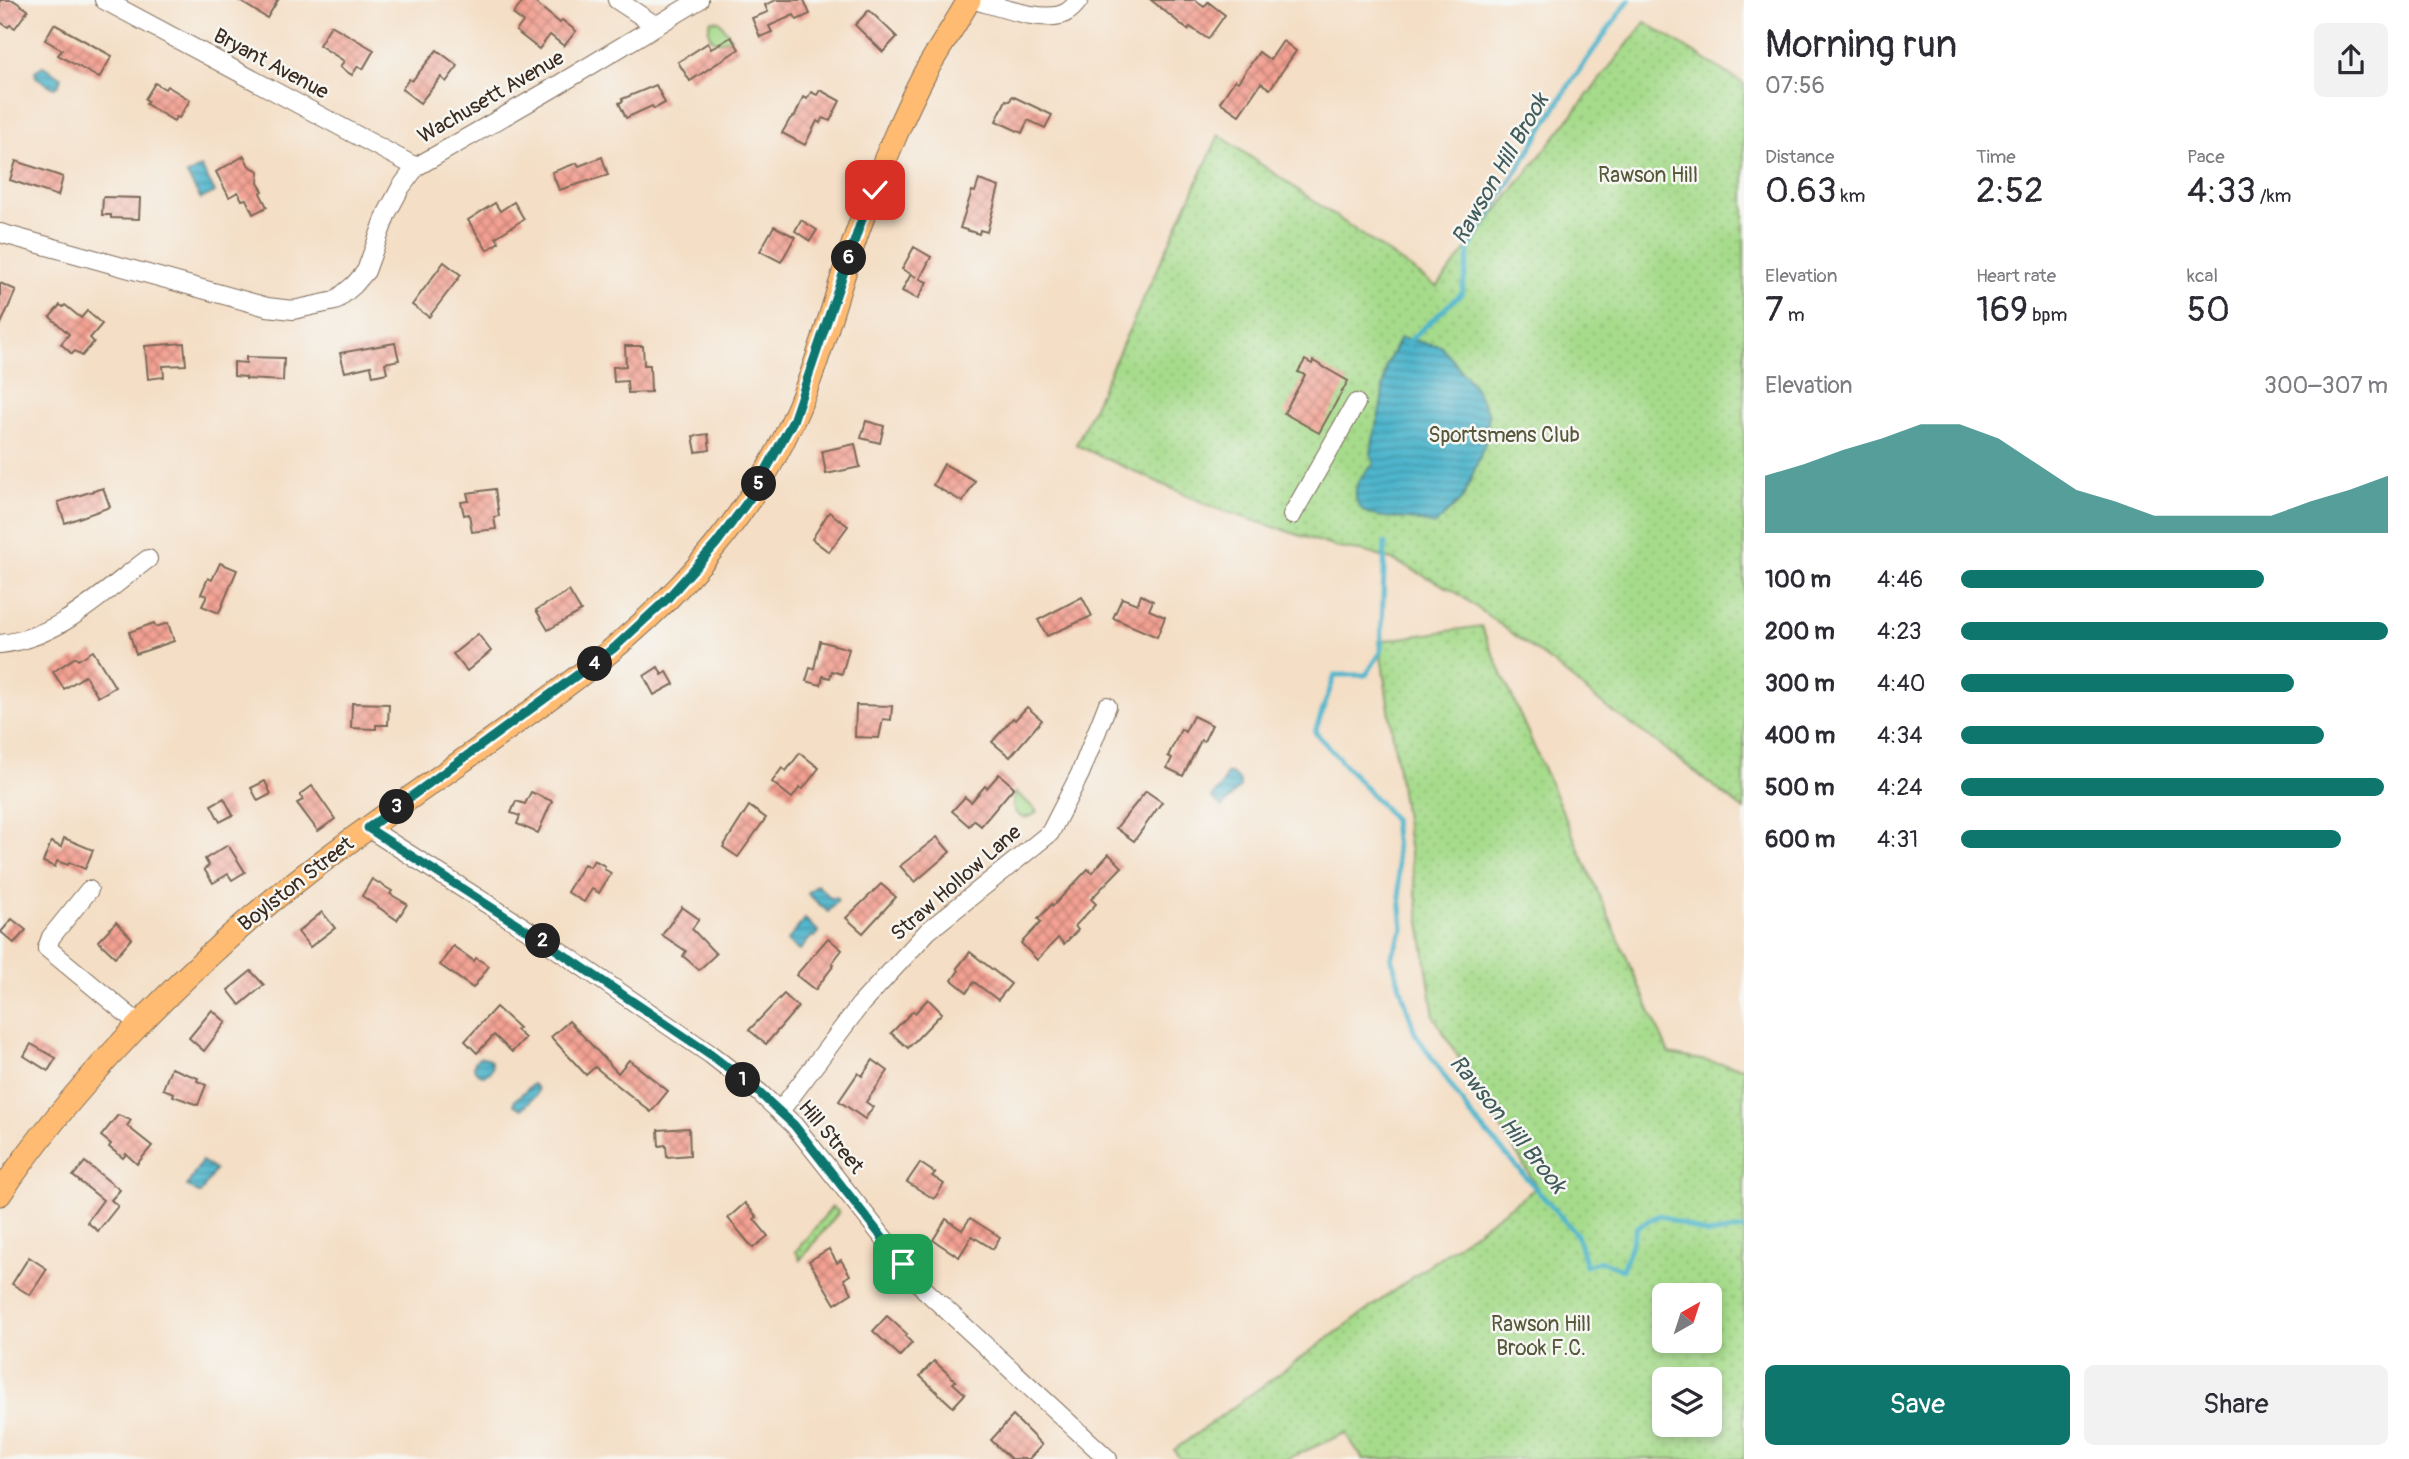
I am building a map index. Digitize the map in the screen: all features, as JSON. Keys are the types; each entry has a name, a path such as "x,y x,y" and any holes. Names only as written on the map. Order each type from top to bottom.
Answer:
{"main road":[{"name":"Boylston Street","path":"0,1194 24,1158 139,1024 221,943 299,879 572,681 623,640 695,569 737,517 757,487 793,421 864,213 924,75 968,0"}],"street":[{"name":"Bryant Avenue","path":"103,0 416,167"},
{"path":"617,0 655,26"},
{"name":"Wachusett Avenue","path":"0,233 267,307 293,310 335,301 366,271 387,212 416,167 548,92 699,0"},
{"path":"975,0 1048,16 1068,12 1079,0"},
{"path":"1292,515 1356,403"},
{"path":"0,644 36,636 61,624 148,559"},
{"name":"Straw Hollow Lane","path":"780,1111 860,1005 923,937 1050,833 1080,774 1107,706"},
{"name":"Hill Street","path":"368,828 666,1023 710,1054 780,1111 813,1148 925,1290 1108,1459"},
{"path":"89,890 51,937 47,948 139,1024"}],"green space":[{"path":"711,20 719,21 731,37 720,41 712,39 709,32"},
{"name":"Sportsmens Club","path":"1645,22 1744,84 1744,810 1453,590 1395,561 1366,552 1339,548 1215,508 1076,445 1219,135 1437,287"},
{"name":"Rawson Hill Brook F.C.","path":"1481,626 1669,1054 1744,1068 1744,1459 1363,1459 1345,1433 1287,1459 1180,1459 1174,1450 1537,1187 1434,1017 1379,641"},
{"path":"1016,792 1037,811 1032,816 1022,817 1015,810 1013,799"},
{"path":"832,1207 839,1212 800,1260 796,1251"}],"water":[{"path":"43,66 61,77 59,85 54,88 36,77 35,71"},
{"path":"201,167 215,192 201,199 187,175"},
{"path":"1400,338 1441,346 1473,385 1489,414 1485,444 1463,498 1435,525 1369,514 1358,504 1356,497 1358,483 1374,464 1371,455 1386,366"},
{"path":"1227,773 1240,781 1240,787 1222,807 1212,798"},
{"path":"817,885 832,899 835,897 838,900 828,912 808,894"},
{"path":"805,919 819,932 799,951 787,941"},
{"path":"483,1057 489,1060 492,1066 489,1072 483,1075 477,1072 474,1066 477,1060"},
{"path":"533,1084 538,1089 537,1094 522,1109 514,1105 514,1101"},
{"path":"202,1161 215,1170 200,1194 187,1186"}],"building":[{"path":"0,0 13,0 28,10 15,28 0,22"},
{"path":"238,0 278,0 267,18"},
{"path":"524,0 532,0 560,23 562,20 576,31 564,46 550,35 539,49 516,31 523,22 513,14"},
{"path":"776,0 804,0 810,14 797,20 794,15 769,26 772,32 760,37 752,18 768,12 765,5"},
{"path":"1151,0 1195,0 1204,7 1208,2 1225,15 1208,39 1190,27 1188,30"},
{"path":"869,10 897,37 883,52 855,25"},
{"path":"54,24 112,56 99,78 58,55 62,50 45,40"},
{"path":"331,25 374,50 363,69 358,66 352,75 340,67 344,61 319,45"},
{"path":"731,37 739,49 690,81 678,62 708,43 711,49"},
{"path":"1283,41 1296,51 1270,89 1261,83 1239,115 1220,102 1259,52 1270,60"},
{"path":"437,50 458,66 446,82 441,77 420,103 402,89"},
{"path":"155,83 165,89 167,86 190,100 179,118 176,117 174,121 146,104 148,101 145,99"},
{"path":"656,85 665,103 626,118 619,103 622,99"},
{"path":"820,90 840,101 830,121 823,118 820,123 817,121 805,145 782,133 790,119 795,116 803,97 807,99 811,92 817,95"},
{"path":"1012,96 1052,115 1045,128 1028,120 1022,133 996,121 1006,100 1010,101"},
{"path":"244,156 249,166 259,171 258,183 263,191 260,193 267,207 253,214 246,199 242,200 238,192 229,197 216,172"},
{"path":"602,157 608,175 559,190 552,172"},
{"path":"16,161 63,177 58,196 10,180"},
{"path":"979,180 999,187 987,232 980,230 979,234 960,228 972,191 975,192"},
{"path":"103,197 140,198 139,219 102,215"},
{"path":"514,202 524,219 496,237 499,242 487,250 468,220 495,203 500,211"},
{"path":"801,220 817,230 810,241 795,231"},
{"path":"774,226 795,237 781,262 760,251"},
{"path":"914,247 931,257 920,279 927,282 918,299 902,291 911,274 902,269"},
{"path":"444,262 461,275 429,317 412,305"},
{"path":"0,283 16,290 0,326"},
{"path":"60,305 65,305 81,318 87,311 102,324 90,338 94,342 82,356 75,351 72,354 61,344 69,334 50,317"},
{"path":"184,343 186,365 163,366 164,377 148,379 145,346"},
{"path":"395,343 399,360 385,363 387,373 373,376 371,366 345,372 340,353"},
{"path":"625,346 643,346 644,365 650,365 651,392 628,393 627,381 614,382 613,367 626,366"},
{"path":"246,357 284,358 283,381 234,376 234,362 246,363"},
{"path":"1305,360 1312,364 1313,361 1348,381 1319,433 1284,413 1305,375 1298,372"},
{"path":"866,421 884,426 880,443 861,438"},
{"path":"708,434 710,450 696,452 693,436"},
{"path":"855,444 860,467 826,474 822,451"},
{"path":"944,464 975,481 963,502 933,485"},
{"path":"103,488 110,507 65,523 58,502"},
{"path":"495,489 499,516 494,517 496,529 472,532 469,514 464,515 461,502 469,501 467,493"},
{"path":"829,512 848,526 829,552 812,539"},
{"path":"220,563 237,570 219,613 202,606 207,596 201,594 208,578 212,580"},
{"path":"569,591 581,611 548,630 536,610"},
{"path":"1141,595 1153,601 1149,610 1165,617 1157,637 1113,618 1122,598 1137,604"},
{"path":"1082,597 1092,616 1047,636 1038,620"},
{"path":"154,623 156,627 168,623 174,641 136,654 129,632"},
{"path":"478,634 491,651 467,671 453,654"},
{"path":"820,641 849,649 842,674 832,671 830,678 823,676 821,685 806,681 810,668 814,669"},
{"path":"93,651 115,687 98,697 85,676 64,689 53,672 76,657 78,660"},
{"path":"658,667 662,675 667,672 674,684 654,695 644,676"},
{"path":"352,703 389,704 388,725 376,725 376,729 351,728"},
{"path":"856,705 892,706 891,720 883,719 879,738 855,737"},
{"path":"1027,707 1042,720 1010,757 992,742 1013,718 1015,720"},
{"path":"1193,716 1212,725 1204,741 1201,740 1183,776 1167,768 1172,758 1168,756 1181,729 1185,732"},
{"path":"800,753 819,768 803,789 800,787 792,798 772,782 782,768 786,771"},
{"path":"999,774 1014,787 981,826 974,820 969,826 952,811 965,797 971,802"},
{"path":"265,781 271,794 258,801 251,788"},
{"path":"312,786 335,819 318,831 297,803 303,800 300,795"},
{"path":"1146,791 1162,802 1134,841 1116,828"},
{"path":"531,792 552,801 538,833 517,824 520,816 511,813 516,801 525,804"},
{"path":"224,798 233,815 220,822 211,805"},
{"path":"749,806 766,818 738,857 723,847"},
{"path":"937,837 950,852 915,882 900,866"},
{"path":"64,838 93,850 85,869 69,862 68,865 57,861 55,867 43,862 51,842 61,847"},
{"path":"228,845 245,872 232,880 228,874 213,883 204,869 209,866 205,859"},
{"path":"1109,854 1122,867 1091,899 1096,904 1075,926 1078,930 1064,944 1058,938 1037,960 1021,943 1041,922 1038,919 1052,904 1053,906 1088,869 1092,873"},
{"path":"594,860 611,873 599,893 592,889 584,902 567,892 584,864 590,867"},
{"path":"372,879 407,904 397,920 362,896"},
{"path":"881,884 896,897 863,933 846,918"},
{"path":"682,907 699,919 692,929 716,954 699,970 683,956 686,951 662,935"},
{"path":"322,912 335,928 310,947 298,932"},
{"path":"12,919 26,930 14,943 1,932"},
{"path":"116,922 132,938 115,957 98,941"},
{"path":"828,938 842,950 815,990 796,975"},
{"path":"453,946 474,961 476,958 489,966 473,988 440,965"},
{"path":"970,952 1011,984 998,1000 974,982 967,992 952,980 959,970 957,968"},
{"path":"251,971 264,985 240,1005 228,990"},
{"path":"784,994 798,1007 766,1044 749,1030"},
{"path":"928,999 942,1013 908,1048 891,1033"},
{"path":"496,1007 519,1028 516,1030 525,1038 512,1052 494,1035 477,1053 465,1041"},
{"path":"212,1010 226,1022 204,1051 189,1038"},
{"path":"569,1021 618,1073 629,1060 668,1091 651,1112 595,1067 586,1075 551,1037"},
{"path":"31,1044 56,1058 48,1071 24,1056"},
{"path":"873,1060 888,1071 866,1102 873,1107 865,1119 839,1101 858,1073 862,1076"},
{"path":"171,1068 198,1078 197,1081 206,1085 198,1105 173,1096 174,1093 163,1089"},
{"path":"118,1115 131,1120 127,1126 152,1146 137,1164 126,1154 123,1158 109,1147 111,1144 101,1136"},
{"path":"689,1128 690,1155 667,1157 666,1145 659,1146 658,1130"},
{"path":"85,1162 120,1190 111,1200 118,1206 98,1231 87,1222 103,1200 73,1176"},
{"path":"920,1163 935,1173 932,1176 944,1184 934,1199 907,1182"},
{"path":"745,1203 768,1236 753,1248 728,1218"},
{"path":"970,1218 1000,1237 993,1249 972,1236 959,1257 933,1240 946,1219 962,1230"},
{"path":"829,1249 837,1263 841,1260 850,1275 844,1279 852,1293 835,1304 809,1261"},
{"path":"29,1257 47,1269 30,1295 12,1284"},
{"path":"887,1316 907,1334 905,1336 912,1343 900,1356 873,1331"},
{"path":"934,1361 956,1381 953,1383 965,1394 953,1407 920,1376"},
{"path":"1013,1416 1042,1445 1029,1459 1011,1459 991,1440"}],"waterway":[{"name":"Rawson Hill Brook","path":"1408,345 1408,342 1462,293 1470,247 1571,82 1629,0"},
{"name":"Rawson Hill Brook","path":"1385,543 1381,652 1366,675 1335,675 1315,732 1393,818 1403,929 1391,957 1415,1033 1470,1114 1577,1235 1586,1266 1601,1261 1622,1270 1637,1227 1659,1215 1707,1234 1744,1229"}],"route":[{"path":"875,190 864,213 793,421 751,497 716,544 667,599 614,648 368,828 666,1023 754,1088 794,1125 903,1264"}],"park label":[{"name":"Rawson Hill","path":"1648,175"}]}
